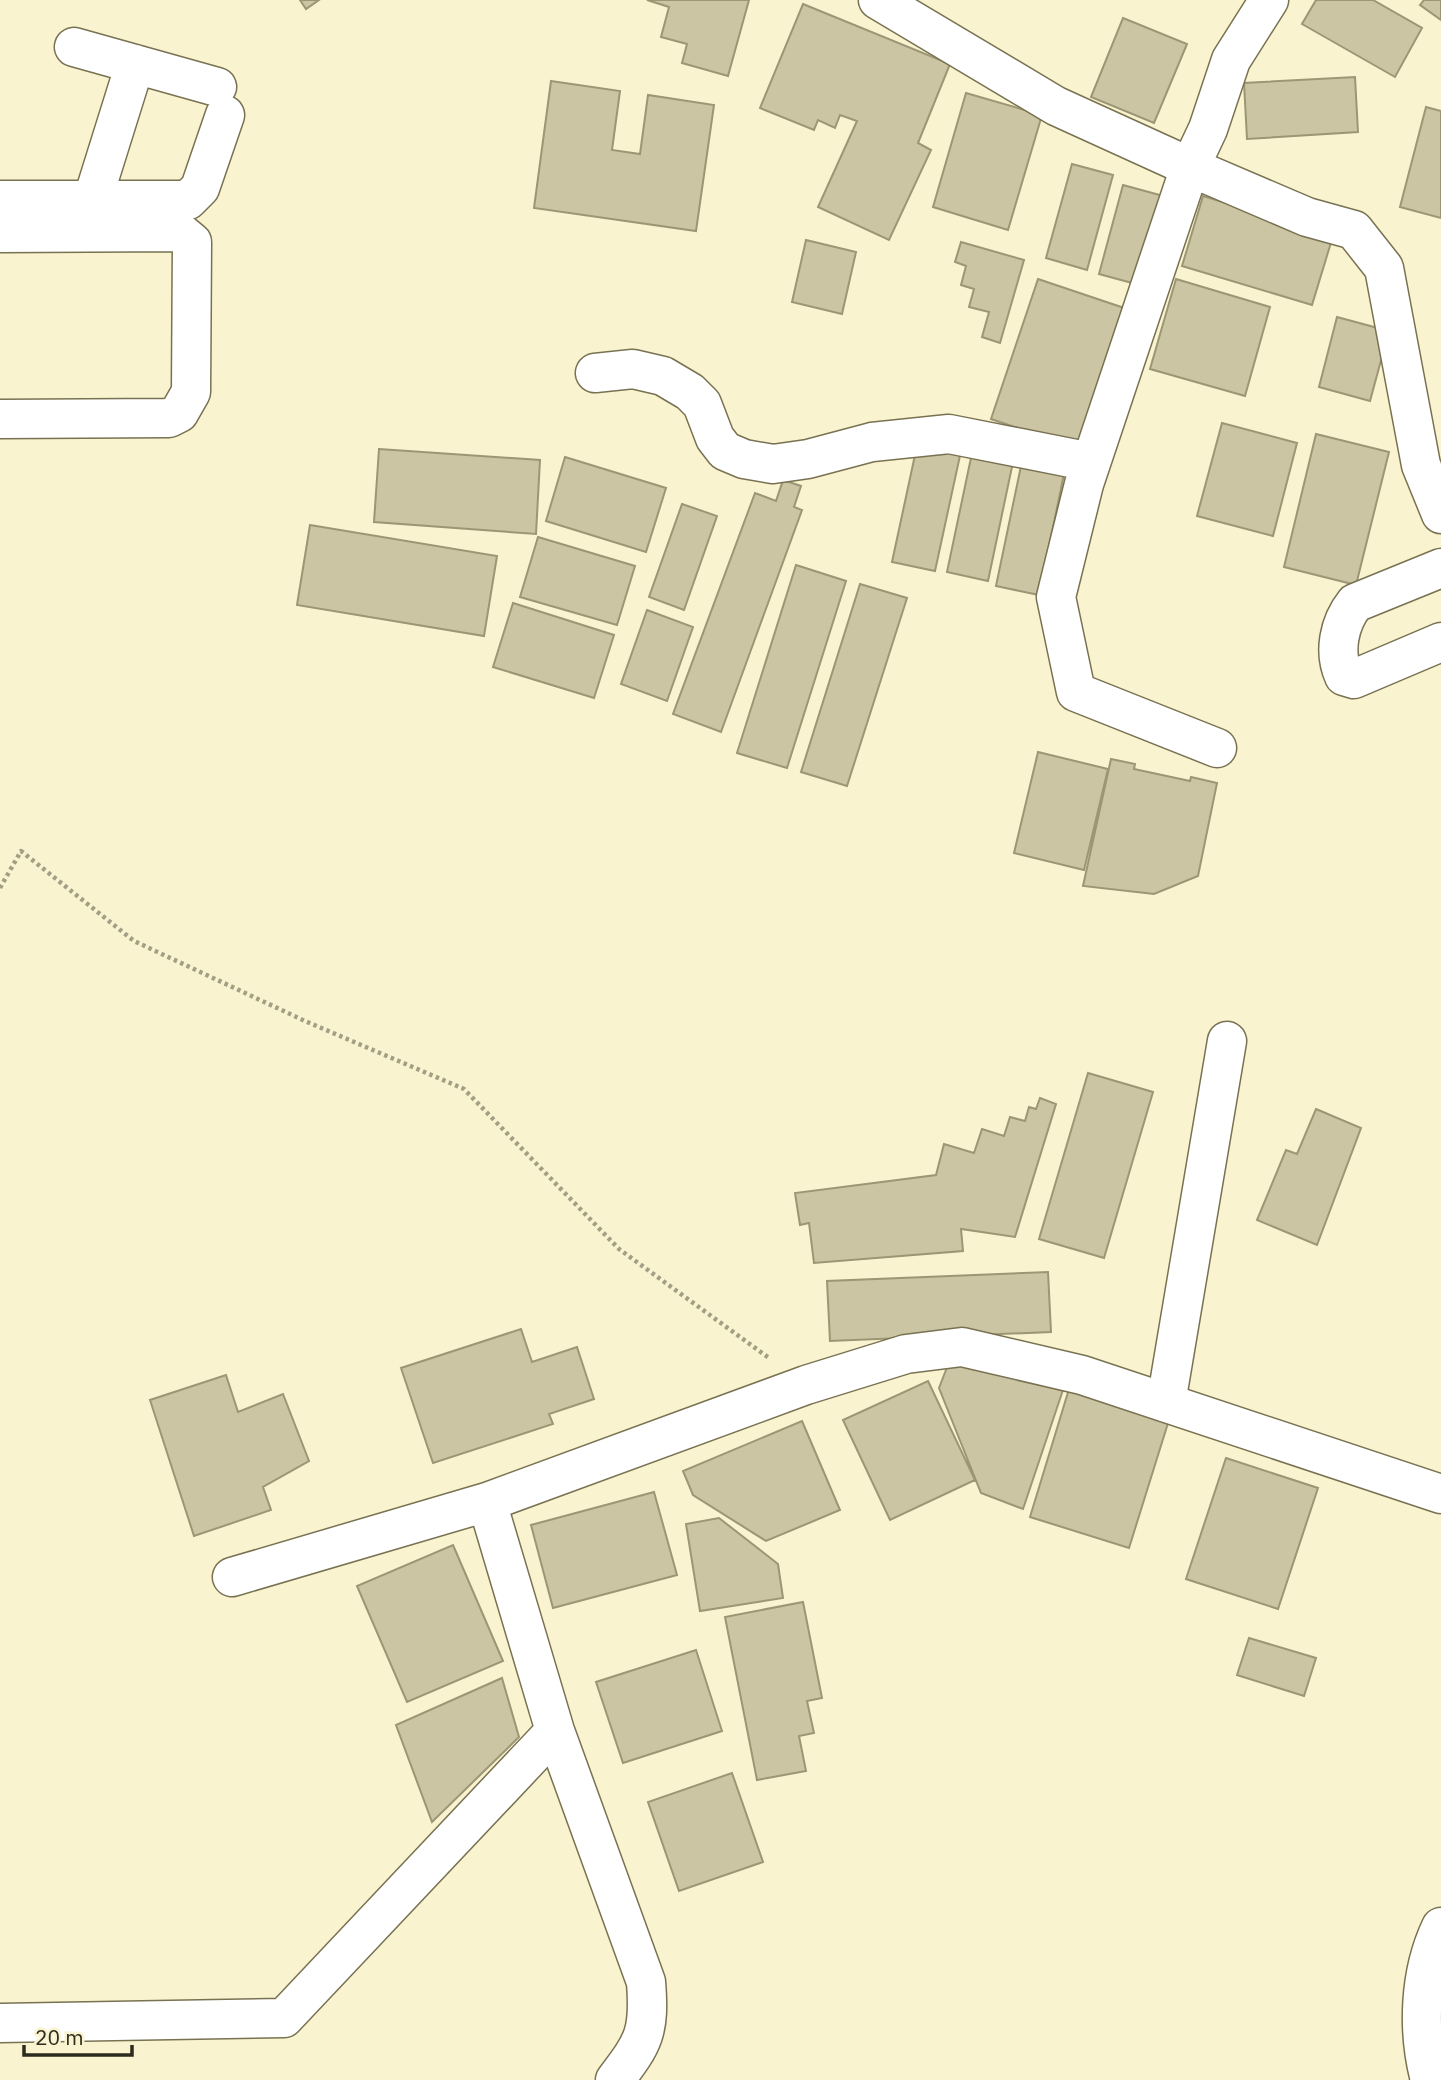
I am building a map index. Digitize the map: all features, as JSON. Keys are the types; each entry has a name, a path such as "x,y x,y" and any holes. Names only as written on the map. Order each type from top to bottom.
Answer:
{"street":[{"path":"878,0 1056,106 1307,217 1354,230 1384,268 1421,465 1441,514"},
{"path":"1217,748 1076,692 1056,597 1091,462 1191,167 1208,129 1231,60 1269,0"},
{"path":"0,233 188,200 195,196 221,101 135,64 74,47"},
{"path":"88,216 135,64"},
{"path":"0,200 180,232 190,237 191,392 187,404 179,413 169,418 0,419"},
{"path":"595,373 633,369 663,376 690,392 702,404 715,438 725,451 744,459 773,464 808,459 872,442 949,434 1091,462"},
{"path":"1441,568 1355,603 1346,614 1339,639 1340,666 1344,676 1354,679 1441,642"},
{"path":"1167,1402 1227,1041"},
{"path":"232,1577 487,1502 806,1385 906,1354 962,1347 1082,1375 1441,1494"},
{"path":"487,1502 555,1731 646,1982 649,2014 641,2045 615,2080"},
{"path":"0,2023 284,2018 555,1731"},
{"path":"1430,2080 1421,2045 1428,1954 1441,1927"}],"path":[{"path":"0,888 21,850 134,941 305,1021 464,1089 619,1249 806,1385"}],"building":[{"path":"300,0 319,0 306,9"},
{"path":"647,0 749,0 728,76 682,63 687,44 661,37 669,7"},
{"path":"1316,0 1373,0 1422,28 1395,77 1302,24"},
{"path":"1424,0 1441,0 1441,20 1420,5"},
{"path":"803,4 950,64 918,143 931,150 889,240 818,207 857,121 840,115 835,128 818,120 814,130 760,108"},
{"path":"1123,18 1187,44 1154,123 1091,97"},
{"path":"1355,77 1358,132 1247,139 1244,83"},
{"path":"551,81 620,91 612,150 640,154 648,95 714,105 696,231 534,208"},
{"path":"966,93 1042,115 1008,230 933,207"},
{"path":"1426,107 1441,111 1441,218 1400,207"},
{"path":"1072,164 1113,175 1087,270 1046,258"},
{"path":"1123,185 1167,197 1143,286 1099,274"},
{"path":"1203,196 1333,236 1312,305 1182,266"},
{"path":"806,240 856,252 842,314 792,302"},
{"path":"961,242 1024,260 1000,343 982,337 989,312 969,307 974,289 961,285 966,266 955,262"},
{"path":"1038,279 1139,313 1092,453 991,419"},
{"path":"1176,279 1270,307 1245,396 1150,369"},
{"path":"1337,317 1389,331 1370,401 1319,387"},
{"path":"1222,423 1297,443 1273,536 1197,516"},
{"path":"1316,434 1389,452 1356,585 1284,567"},
{"path":"918,441 961,451 935,571 892,562"},
{"path":"379,449 540,460 536,534 374,522"},
{"path":"972,453 1013,462 988,581 947,572"},
{"path":"565,457 666,488 646,552 546,521"},
{"path":"1021,466 1064,474 1039,595 996,586"},
{"path":"783,480 801,486 794,507 802,510 721,732 673,714 755,493 776,501"},
{"path":"682,504 717,516 684,610 649,597"},
{"path":"310,525 497,556 484,636 297,605"},
{"path":"538,537 635,566 617,625 520,597"},
{"path":"796,565 846,581 787,768 737,753"},
{"path":"860,584 907,598 847,786 801,772"},
{"path":"513,603 614,635 594,698 493,667"},
{"path":"647,610 693,627 667,701 621,684"},
{"path":"1038,752 1108,769 1084,870 1014,853"},
{"path":"1111,759 1135,764 1134,769 1190,781 1191,777 1217,783 1198,876 1154,894 1083,886"},
{"path":"1088,1073 1153,1092 1104,1258 1039,1239"},
{"path":"1040,1098 1056,1104 1015,1237 961,1229 963,1251 814,1263 809,1223 800,1225 795,1193 936,1175 944,1144 974,1153 982,1129 1004,1136 1010,1117 1025,1121 1029,1107 1036,1109"},
{"path":"1316,1109 1361,1128 1317,1245 1257,1220 1286,1150 1297,1154"},
{"path":"1048,1272 1051,1332 830,1341 827,1281"},
{"path":"521,1329 532,1362 577,1347 594,1399 549,1414 553,1424 433,1463 401,1368"},
{"path":"953,1352 1064,1387 1023,1509 981,1493 939,1388"},
{"path":"226,1375 238,1412 283,1394 309,1461 263,1487 271,1510 194,1536 150,1400"},
{"path":"928,1381 975,1480 890,1520 843,1420"},
{"path":"1069,1389 1169,1420 1129,1548 1030,1517"},
{"path":"802,1421 840,1510 766,1541 693,1495 683,1471"},
{"path":"1226,1458 1318,1488 1278,1609 1186,1579"},
{"path":"654,1492 677,1575 553,1608 531,1525"},
{"path":"719,1518 778,1564 783,1598 700,1611 686,1524"},
{"path":"453,1545 503,1661 407,1702 357,1586"},
{"path":"803,1602 822,1698 807,1701 814,1733 799,1736 806,1771 757,1780 725,1617"},
{"path":"1249,1638 1316,1658 1304,1696 1237,1675"},
{"path":"696,1650 722,1731 623,1763 596,1682"},
{"path":"502,1678 519,1737 432,1822 396,1725"},
{"path":"732,1773 763,1862 679,1891 648,1802"}]}
